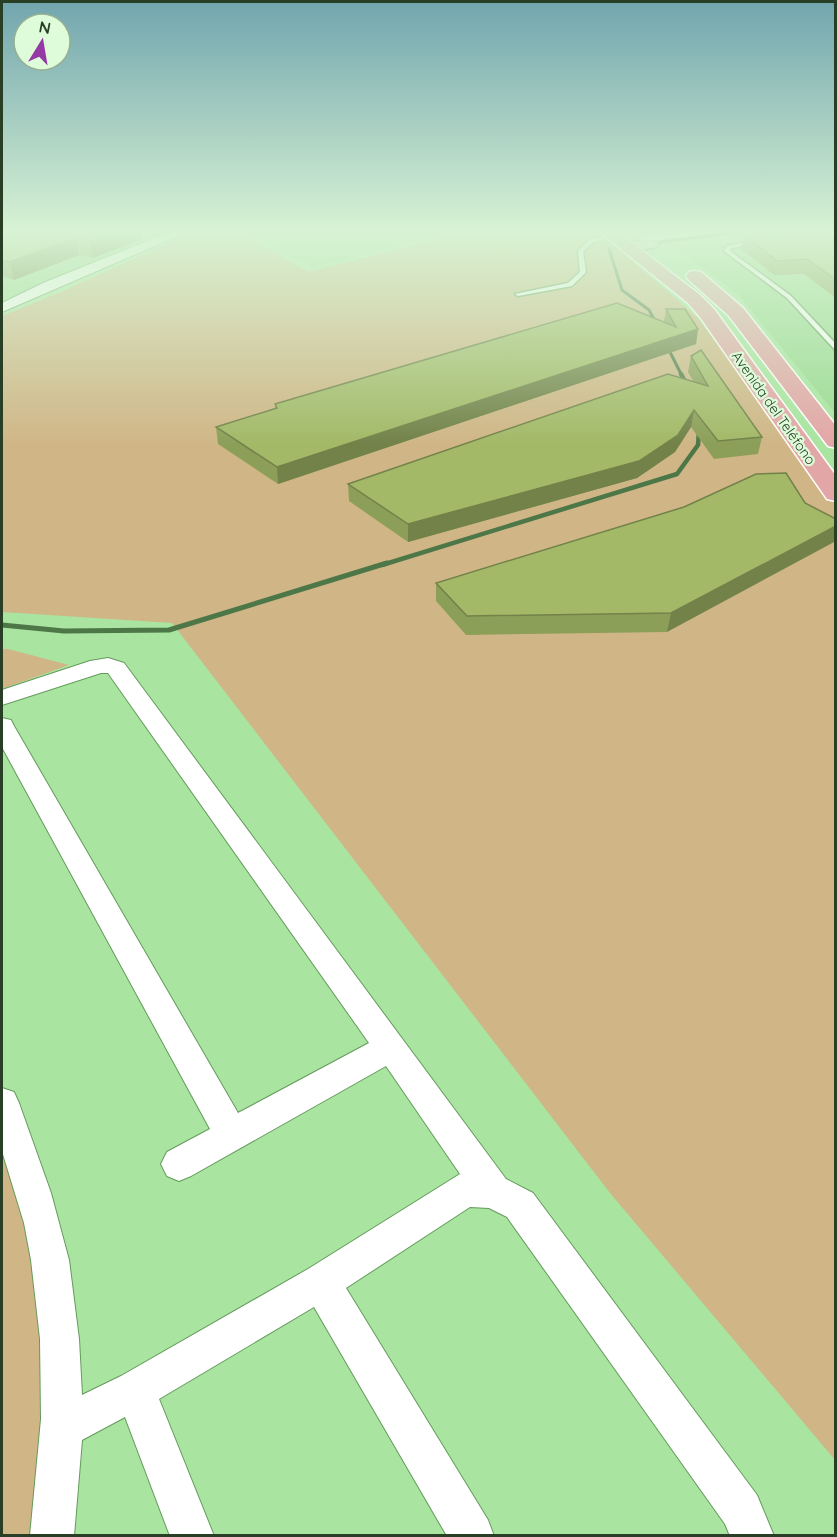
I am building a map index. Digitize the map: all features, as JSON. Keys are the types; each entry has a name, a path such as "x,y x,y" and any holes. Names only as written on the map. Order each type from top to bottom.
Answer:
{"main road":[{"name":"Avenida del Teléfono","path":"696,301 707,313 836,495"},
{"name":"Avenida del Teléfono","path":"725,301 736,312 836,441"}],"street":[{"path":"2,309 19,301"},
{"path":"2,698 98,666 108,665 116,668 493,1191"},
{"path":"2,726 232,1135"},
{"path":"179,1164 391,1047"},
{"path":"2,1103 42,1223 59,1321 61,1428 52,1536"},
{"path":"61,1428 135,1390 321,1282 465,1189 493,1191 520,1206 742,1510 752,1536"},
{"path":"321,1282 472,1536"},
{"path":"135,1390 192,1536"}],"lane":[{"path":"792,301 836,349"}],"shaded area":[{"path":"40,301 678,301 698,318 836,505 835,1460 610,1193 172,623 2,612 2,316"},
{"path":"743,301 835,301 835,413"},
{"path":"2,649 8,649 69,665 2,689"},
{"path":"2,1138 5,1140 32,1247 46,1382 35,1535 2,1536"}],"building":[{"path":"617,303 676,327 666,309 685,309 698,329 277,467 216,427 277,408 275,404"},
{"path":"701,350 762,437 718,441 694,410 678,435 639,461 408,524 348,484 668,374 708,386 691,356"},
{"path":"786,473 805,503 836,519 836,526 671,613 467,616 436,583 684,507 756,474"}],"waterway":[{"path":"636,301 649,310 656,323"},
{"path":"667,346 681,374"},
{"path":"681,374 687,385"},
{"path":"382,565 677,474 698,445 699,431"},
{"path":"2,625 64,631 169,630 387,563"}]}
